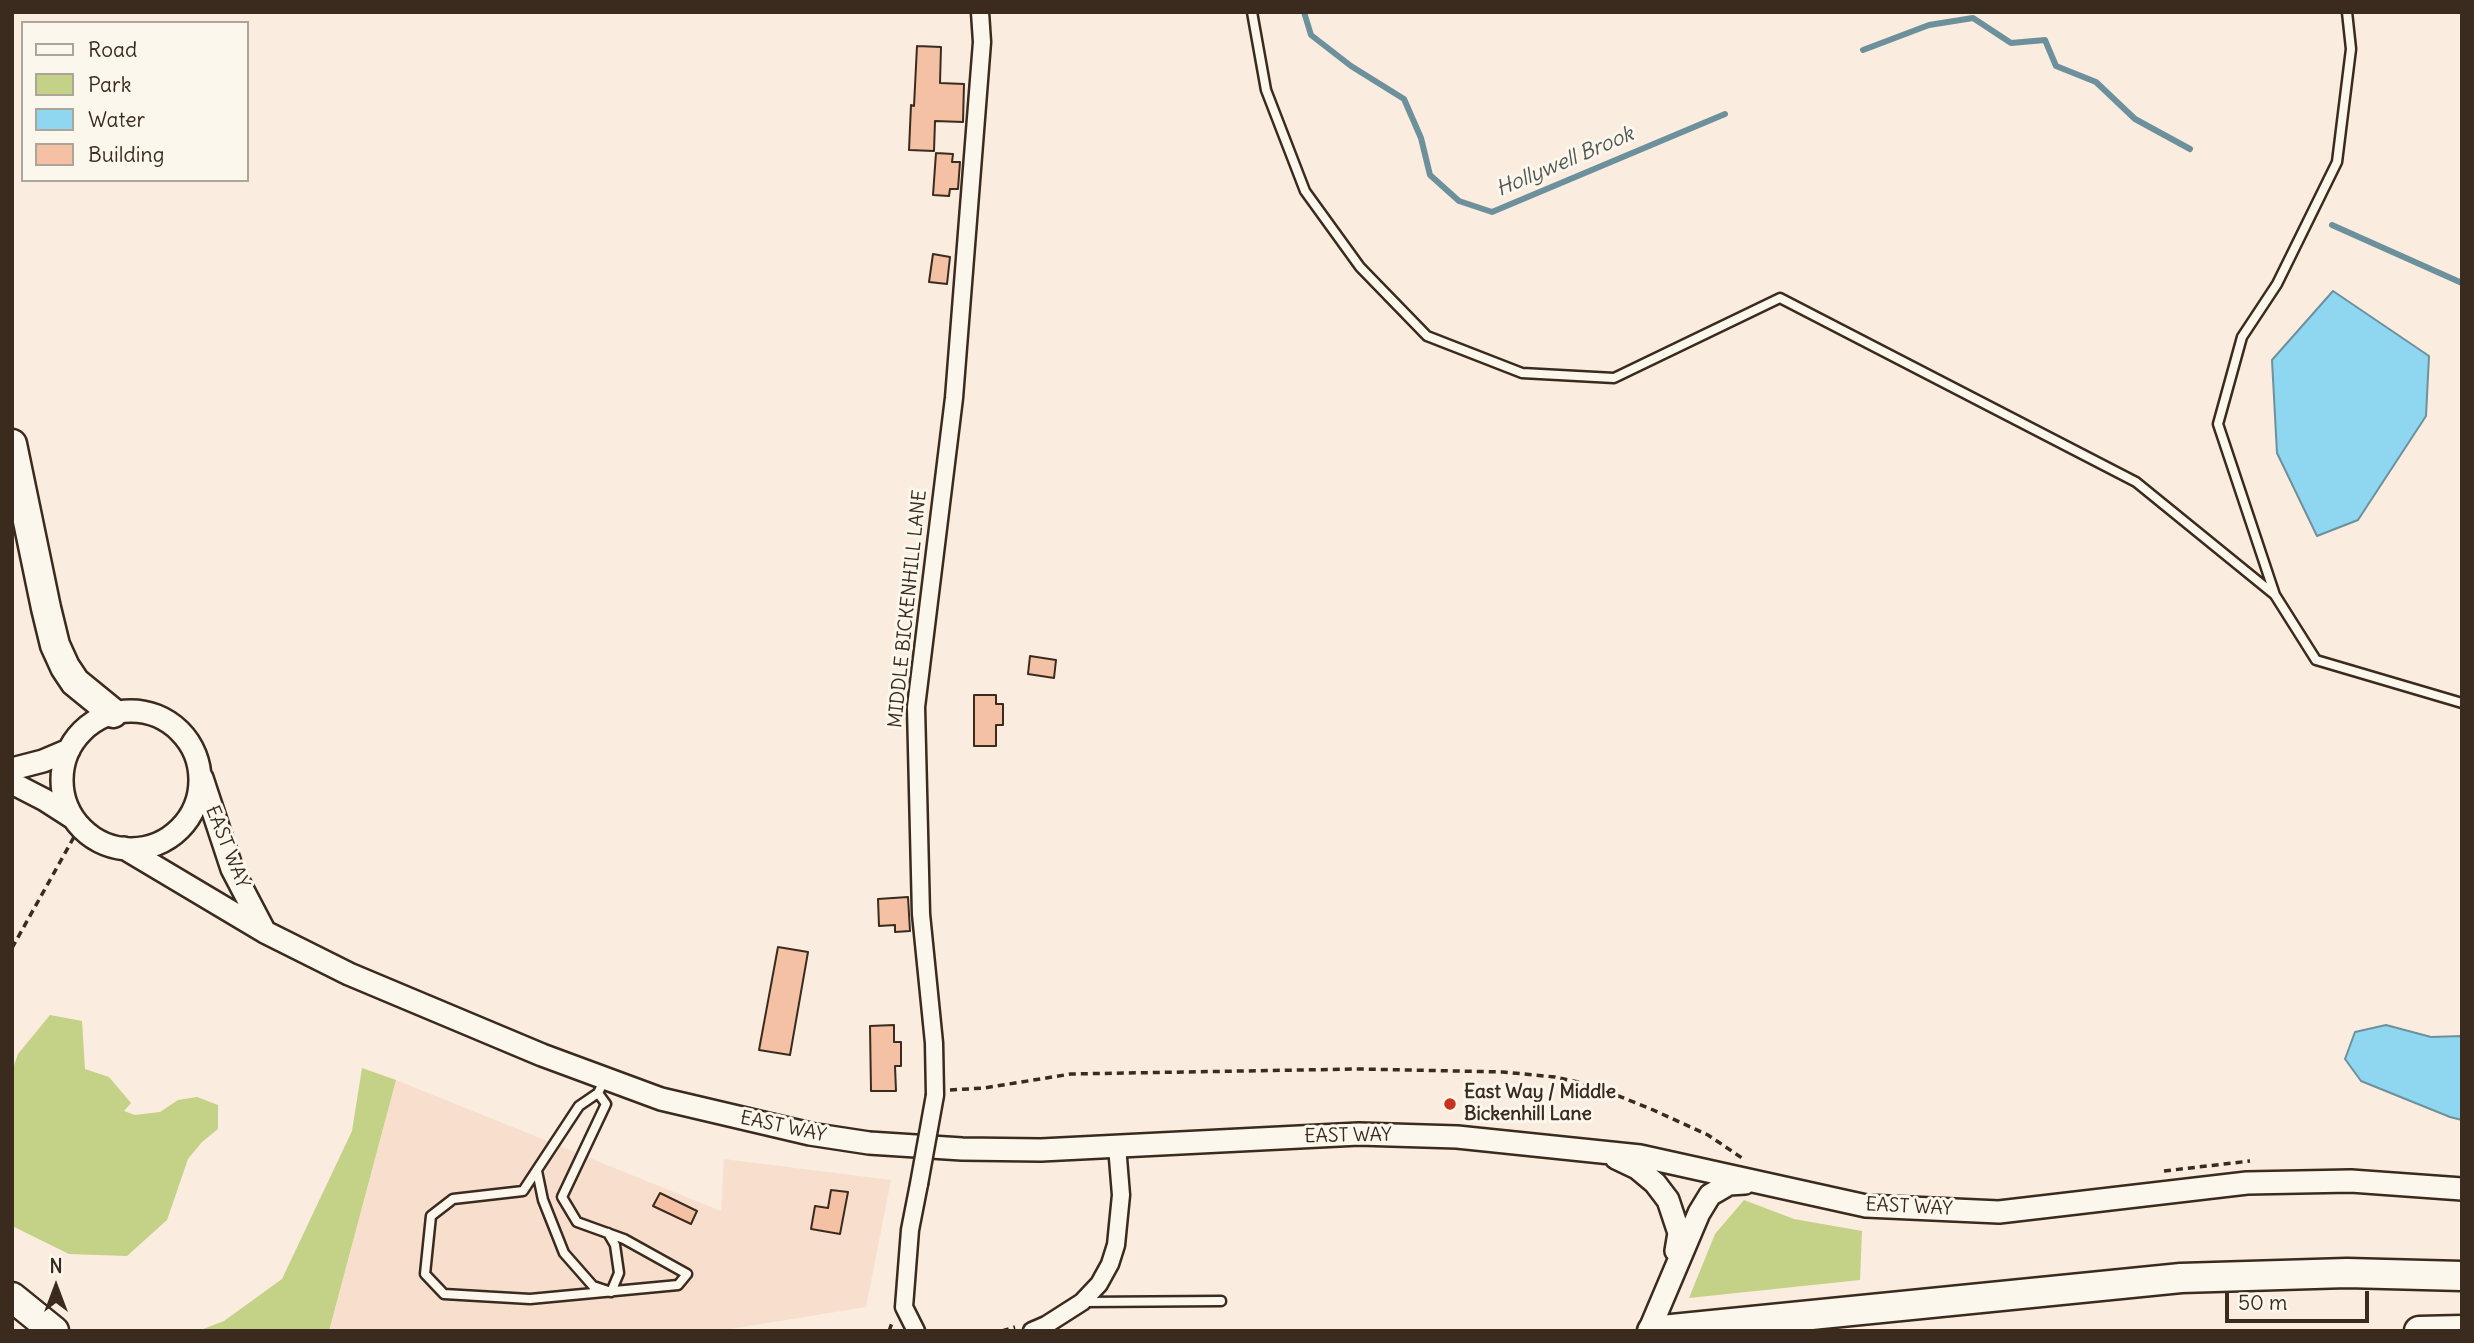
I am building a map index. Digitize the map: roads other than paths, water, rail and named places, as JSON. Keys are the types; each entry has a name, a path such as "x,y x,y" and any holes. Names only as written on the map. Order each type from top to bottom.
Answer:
{"highway":[{"path":"12,444 46,608 59,655 75,682 113,713"},
{"path":"1658,1330 2181,1279 2347,1273 2462,1276"},
{"path":"12,1297 54,1331"},
{"path":"2419,1331 2462,1330"}],"street":[{"name":"MIDDLE BICKENHILL LANE","path":"916,1331 904,1307 910,1230 934,1093 934,1043 921,914 916,707 954,398 982,42 981,12"},
{"name":"EAST WAY","path":"113,713 142,712 170,723 190,746 232,869 265,932"},
{"path":"77,822 63,793 64,764 69,750 86,727 113,713"},
{"path":"12,769 43,761 69,750"},
{"name":"EAST WAY","path":"124,848 153,845 178,829 188,817 199,789 196,759"},
{"name":"EAST WAY","path":"12,783 45,800 96,839 124,848 265,932 349,974 542,1055 601,1086 810,1134 869,1143 962,1149 1041,1150 1359,1134 1457,1137 1640,1156 1867,1206 1999,1212 2247,1183 2351,1181 2462,1189"},
{"path":"1028,1327 1046,1325 1082,1302 1104,1274 1116,1245 1121,1195 1117,1146"},
{"path":"1606,1154 1637,1168 1655,1183 1668,1200 1679,1233 1673,1271 1658,1330"},
{"path":"1673,1271 1710,1195 1729,1184 1761,1183"}],"lane":[{"path":"1252,12 1266,90 1305,191 1360,267 1427,336 1522,373 1614,378 1780,298 2136,482 2275,595"},
{"path":"2347,12 2351,49 2337,162 2277,284 2242,337 2218,424 2275,595 2316,660 2462,703"},
{"path":"601,1086 606,1104 562,1197 577,1222 608,1233 687,1274 678,1285 530,1299 444,1294 425,1274 431,1216 453,1199 523,1191 537,1171 579,1106 601,1086"},
{"path":"537,1171 542,1200 564,1253 593,1286 611,1292"},
{"path":"608,1233 615,1245 619,1273 611,1292"},
{"path":"1082,1302 1221,1301"}],"water":[{"path":"2333,291 2429,356 2426,416 2358,520 2317,536 2277,453 2272,360"},
{"path":"2386,1025 2431,1037 2462,1036 2462,1120 2361,1081 2345,1059 2355,1032"}],"waterway":[{"name":"Hollywell Brook","path":"1304,12 1311,35 1351,66 1404,99 1421,138 1430,175 1459,201 1492,212 1725,114"},
{"name":"Hollywell Brook","path":"1863,50 1929,25 1973,18 2011,43 2045,40 2056,66 2096,82 2135,119 2190,149"},
{"name":"Hollywell Brook","path":"2332,225 2462,283"}],"place":[{"name":"East Way / Middle Bickenhill Lane","path":"1450,1104"}]}
